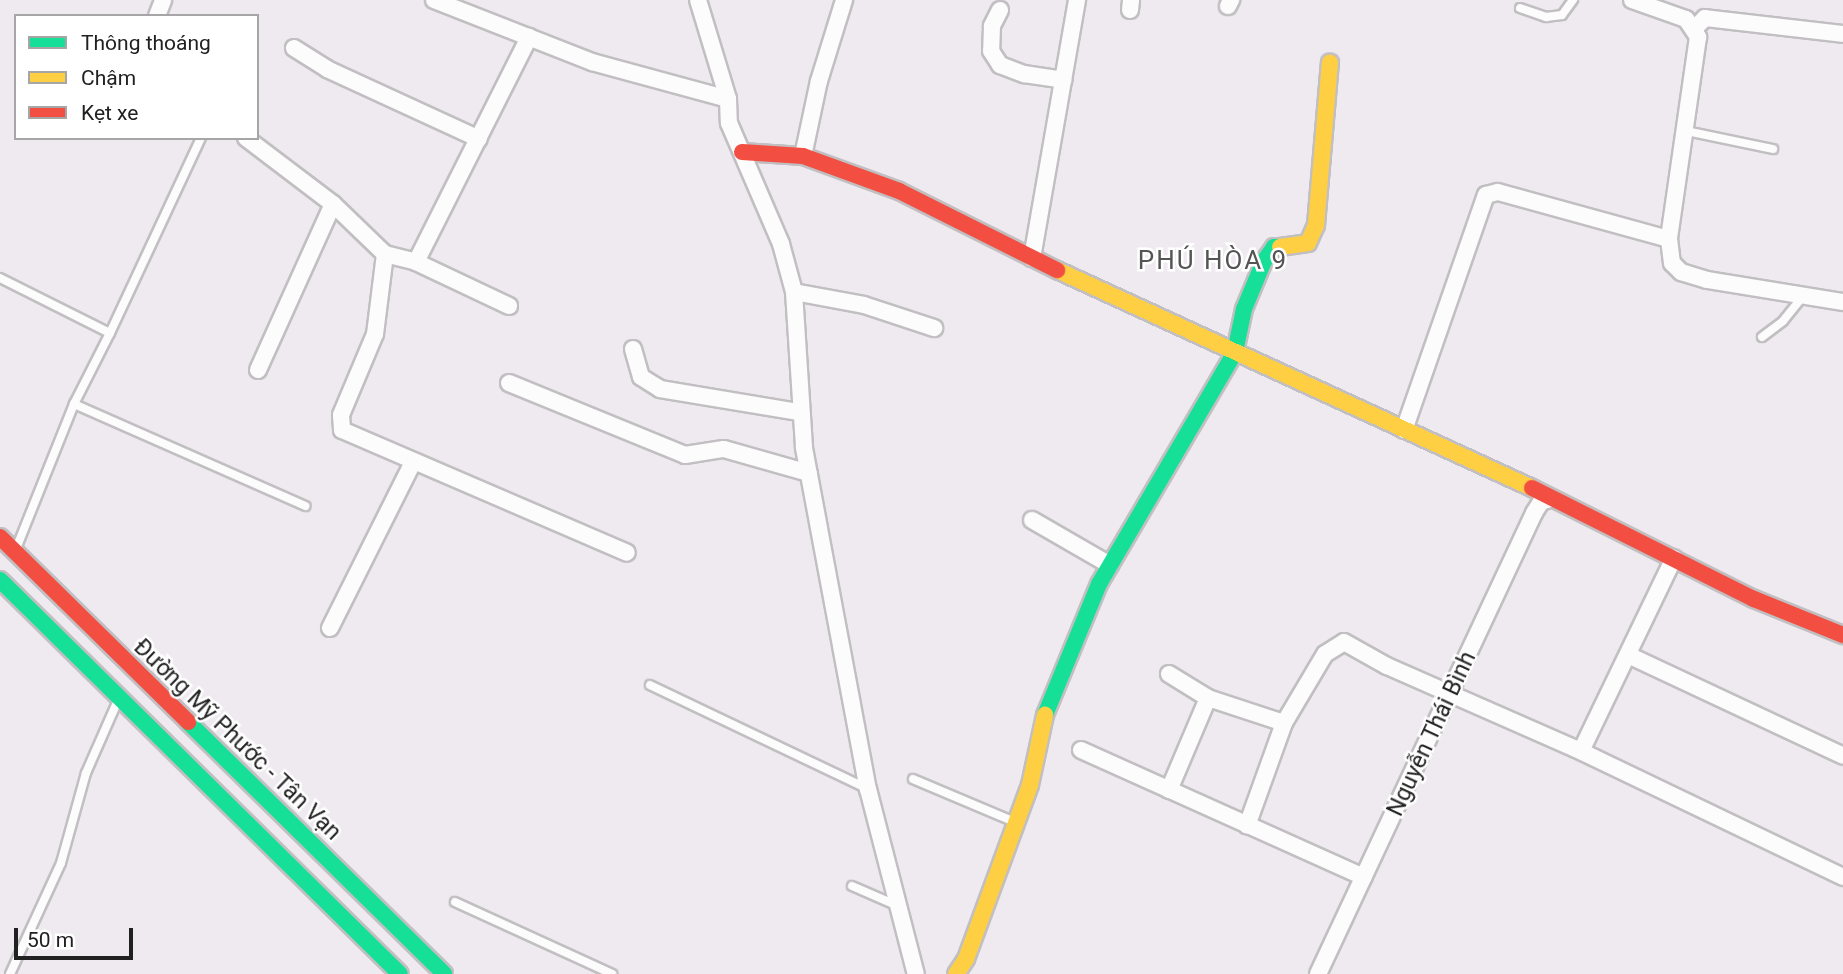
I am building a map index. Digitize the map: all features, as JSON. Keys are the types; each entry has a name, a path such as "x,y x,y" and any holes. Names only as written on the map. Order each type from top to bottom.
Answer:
{"street":[{"path":"434,0 592,62 728,99"},
{"path":"698,0 728,99 730,123 781,244 794,292 799,412 809,472 869,789 916,974"},
{"path":"803,156 819,81 844,0"},
{"path":"1032,258 1077,0"},
{"path":"1632,0 1686,19 1695,28 1698,53 1669,239 1672,263 1681,272 1843,302"},
{"path":"1000,10 992,26 991,51 1000,65 1024,74 1064,80"},
{"path":"1695,28 1705,18 1843,34"},
{"path":"416,262 529,37"},
{"path":"295,48 327,69 479,139"},
{"path":"956,974 966,958 1030,785 1038,731 1110,565 1235,352 1244,309 1264,261 1274,247 1293,248 1308,243 1316,225 1330,63"},
{"path":"249,140 333,204 384,254 416,262 509,306"},
{"path":"742,152 803,156 899,191 1032,258 1404,430 1755,599 1843,635"},
{"path":"1404,430 1486,195 1498,192 1669,239"},
{"path":"258,370 333,204"},
{"path":"384,254 375,334 341,415 341,430 627,553"},
{"path":"794,292 864,305 934,328"},
{"path":"633,349 641,377 660,389 799,412"},
{"path":"509,383 685,455 724,449 809,472"},
{"path":"331,628 413,462"},
{"name":"Nguyễn Thái Bình","path":"1318,974 1452,694 1534,513 1541,502 1550,499"},
{"path":"1032,520 1110,565"},
{"name":"Đường Mỹ Phước - Tân Vạn","path":"0,537 444,974"},
{"path":"1581,751 1630,656 1674,558"},
{"path":"0,580 400,974"},
{"path":"1247,827 1284,723 1325,654 1344,642 1452,694 1581,751 1843,877"},
{"path":"1630,656 1843,756"},
{"path":"1169,674 1208,698 1284,723"},
{"path":"1169,790 1208,698"},
{"path":"1082,750 1247,827 1364,877"}],"lane":[{"path":"1520,8 1546,17 1562,15 1573,0"},
{"path":"1686,131 1773,149"},
{"path":"15,552 74,404 200,140"},
{"path":"0,278 110,333"},
{"path":"1762,337 1783,321 1804,295"},
{"path":"74,404 305,506"},
{"path":"650,685 869,789"},
{"path":"10,974 61,863 86,773 119,697"},
{"path":"914,779 1015,822"},
{"path":"852,886 898,906"},
{"path":"455,902 612,974"}],"traffic: fast":[{"path":"1045,715 1099,584 1235,352 1244,309 1264,261 1274,247 1280,247"},
{"path":"0,580 400,974"},
{"path":"188,722 444,974"}],"traffic: slow":[{"path":"1280,247 1308,243 1316,225 1330,63"},
{"path":"1057,270 1532,488"},
{"path":"956,974 966,959 1030,785 1045,715"}],"traffic: jam":[{"path":"742,152 803,156 899,191 1057,270"},
{"path":"1532,488 1754,599 1843,635"},
{"path":"0,537 188,722"}],"district":[{"name":"PHÚ HÒA 9","path":"1213,261"}]}
